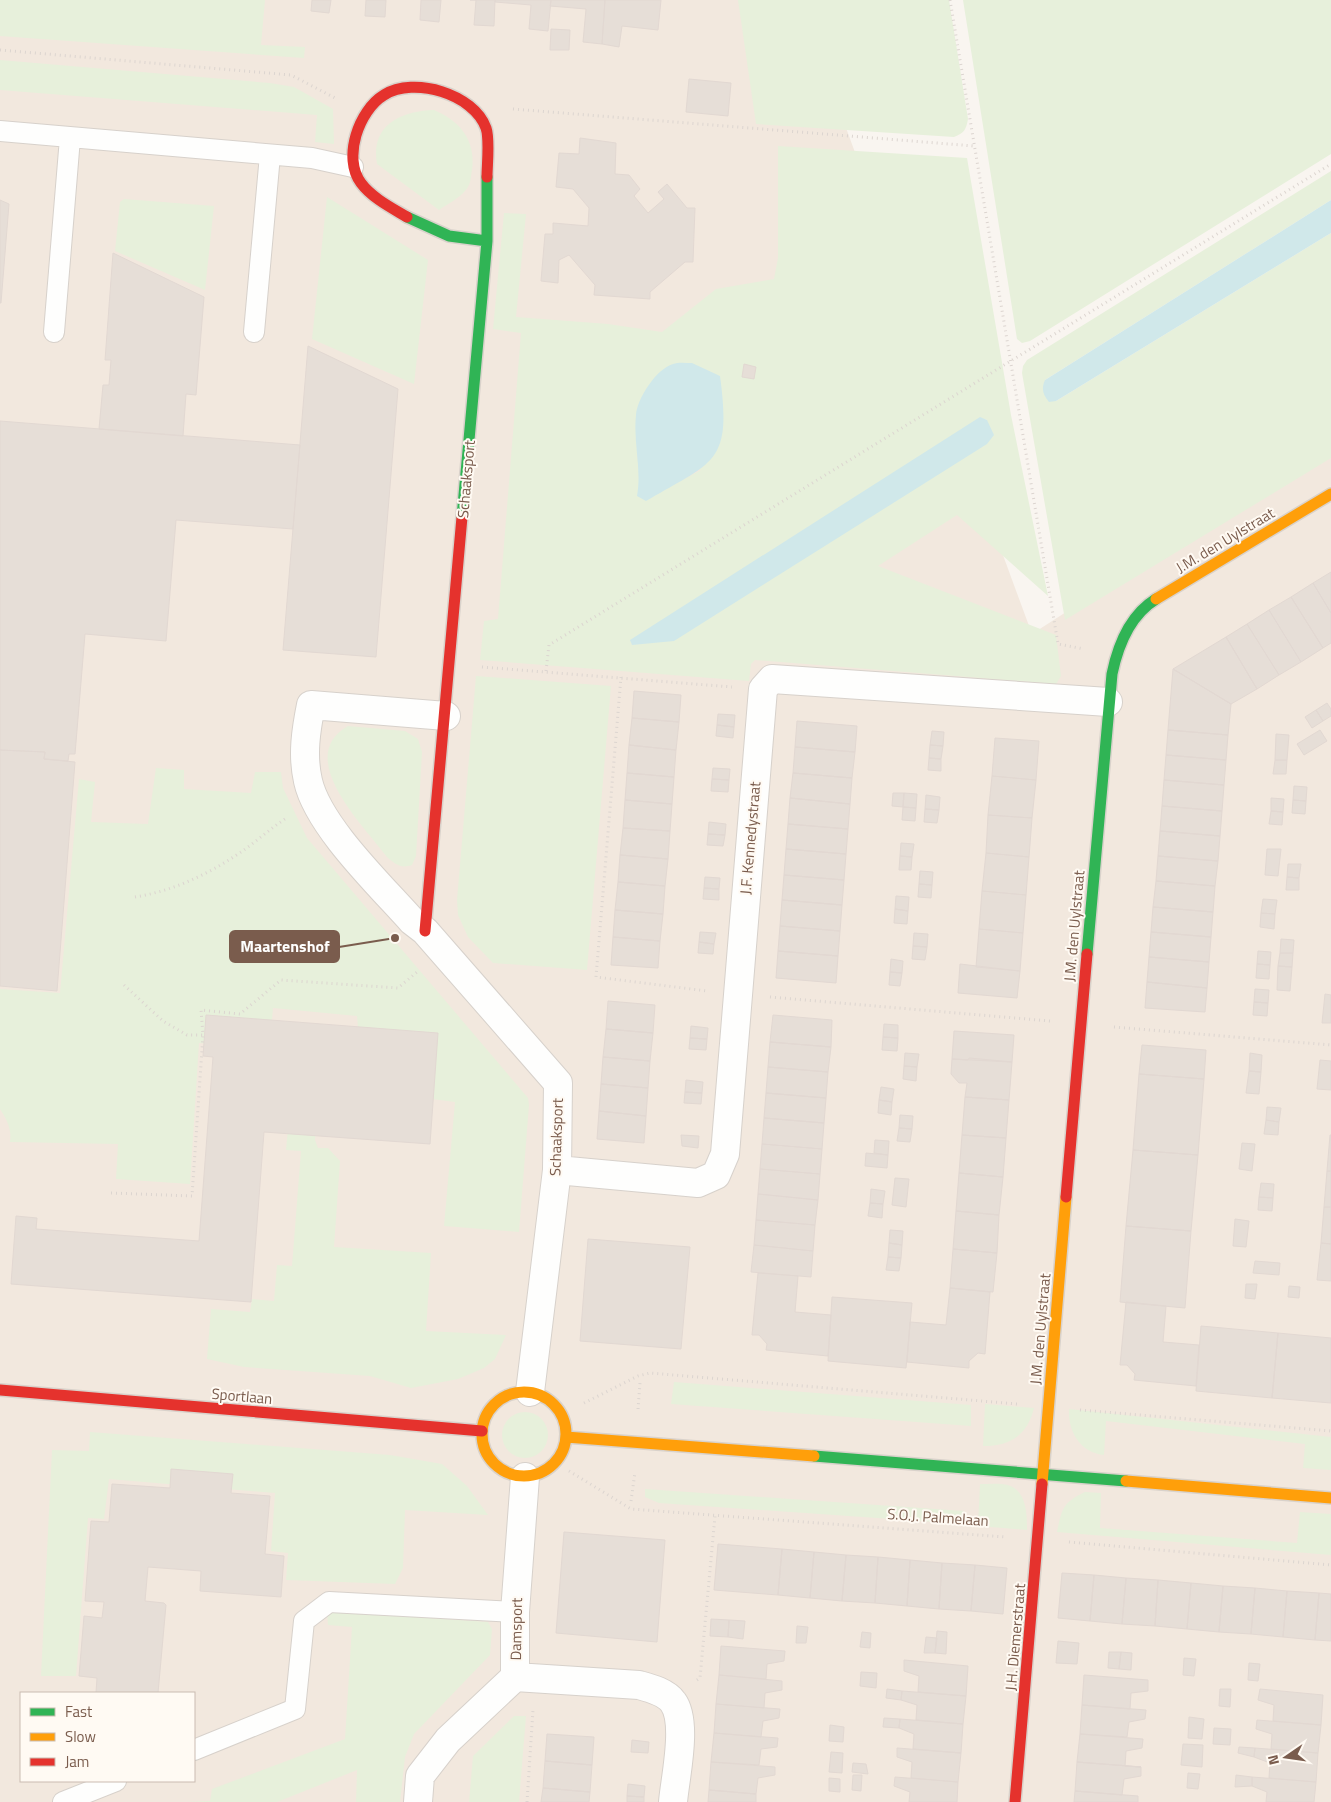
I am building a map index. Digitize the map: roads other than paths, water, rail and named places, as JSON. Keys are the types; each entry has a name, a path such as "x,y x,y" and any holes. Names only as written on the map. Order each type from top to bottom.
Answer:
{"street":[{"name":"Schaaksport","path":"353,167 354,147 364,113 381,95 400,88 445,90 472,106 481,116 487,129 487,241 446,716 425,931"},
{"path":"353,167 360,183 397,212 448,236 487,241"},
{"name":"J.M. den Uylstraat","path":"1042,1474 1108,702 1114,656 1125,629 1143,606 1331,494"},
{"name":"J.F. Kennedystraat","path":"556,1170 698,1183 716,1175 725,1154 763,689 772,679 1108,702"},
{"name":"Schaaksport","path":"446,716 310,704 304,739 305,762 308,782 315,799 340,838 412,922 425,931 558,1083 556,1170 530,1392"},
{"name":"Sportlaan","path":"0,1390 482,1431"},
{"path":"516,1392 530,1392 545,1398 557,1408 565,1422 566,1437 563,1451 555,1463 547,1470 525,1477 513,1475 494,1463 486,1454 482,1431 485,1418 498,1402 516,1392"},
{"path":"566,1437 1331,1498"},
{"name":"J.H. Diemerstraat","path":"1015,1802 1042,1474"},
{"name":"Damsport","path":"418,1802 420,1776 448,1740 515,1677 515,1612 525,1477"},
{"path":"515,1677 639,1685 658,1691 673,1702 681,1722 673,1802"}],"lane":[{"path":"0,131 312,158 353,167"},
{"path":"54,332 70,138"},
{"path":"254,332 270,155"},
{"path":"195,1750 295,1709 304,1621 329,1602 515,1612"},
{"path":"63,1802 113,1782"}],"water":[{"path":"1331,200 1331,233 1056,401 1049,402 1043,389 1045,380"},
{"path":"675,363 692,363 720,376 723,427 720,444 713,457 702,467 646,501 637,496 639,476 635,425 637,408 648,385 660,372"},
{"path":"980,417 987,420 994,435 987,444 674,641 632,645 630,640"}],"place":[{"name":"Maartenshof","path":"395,938"}]}
